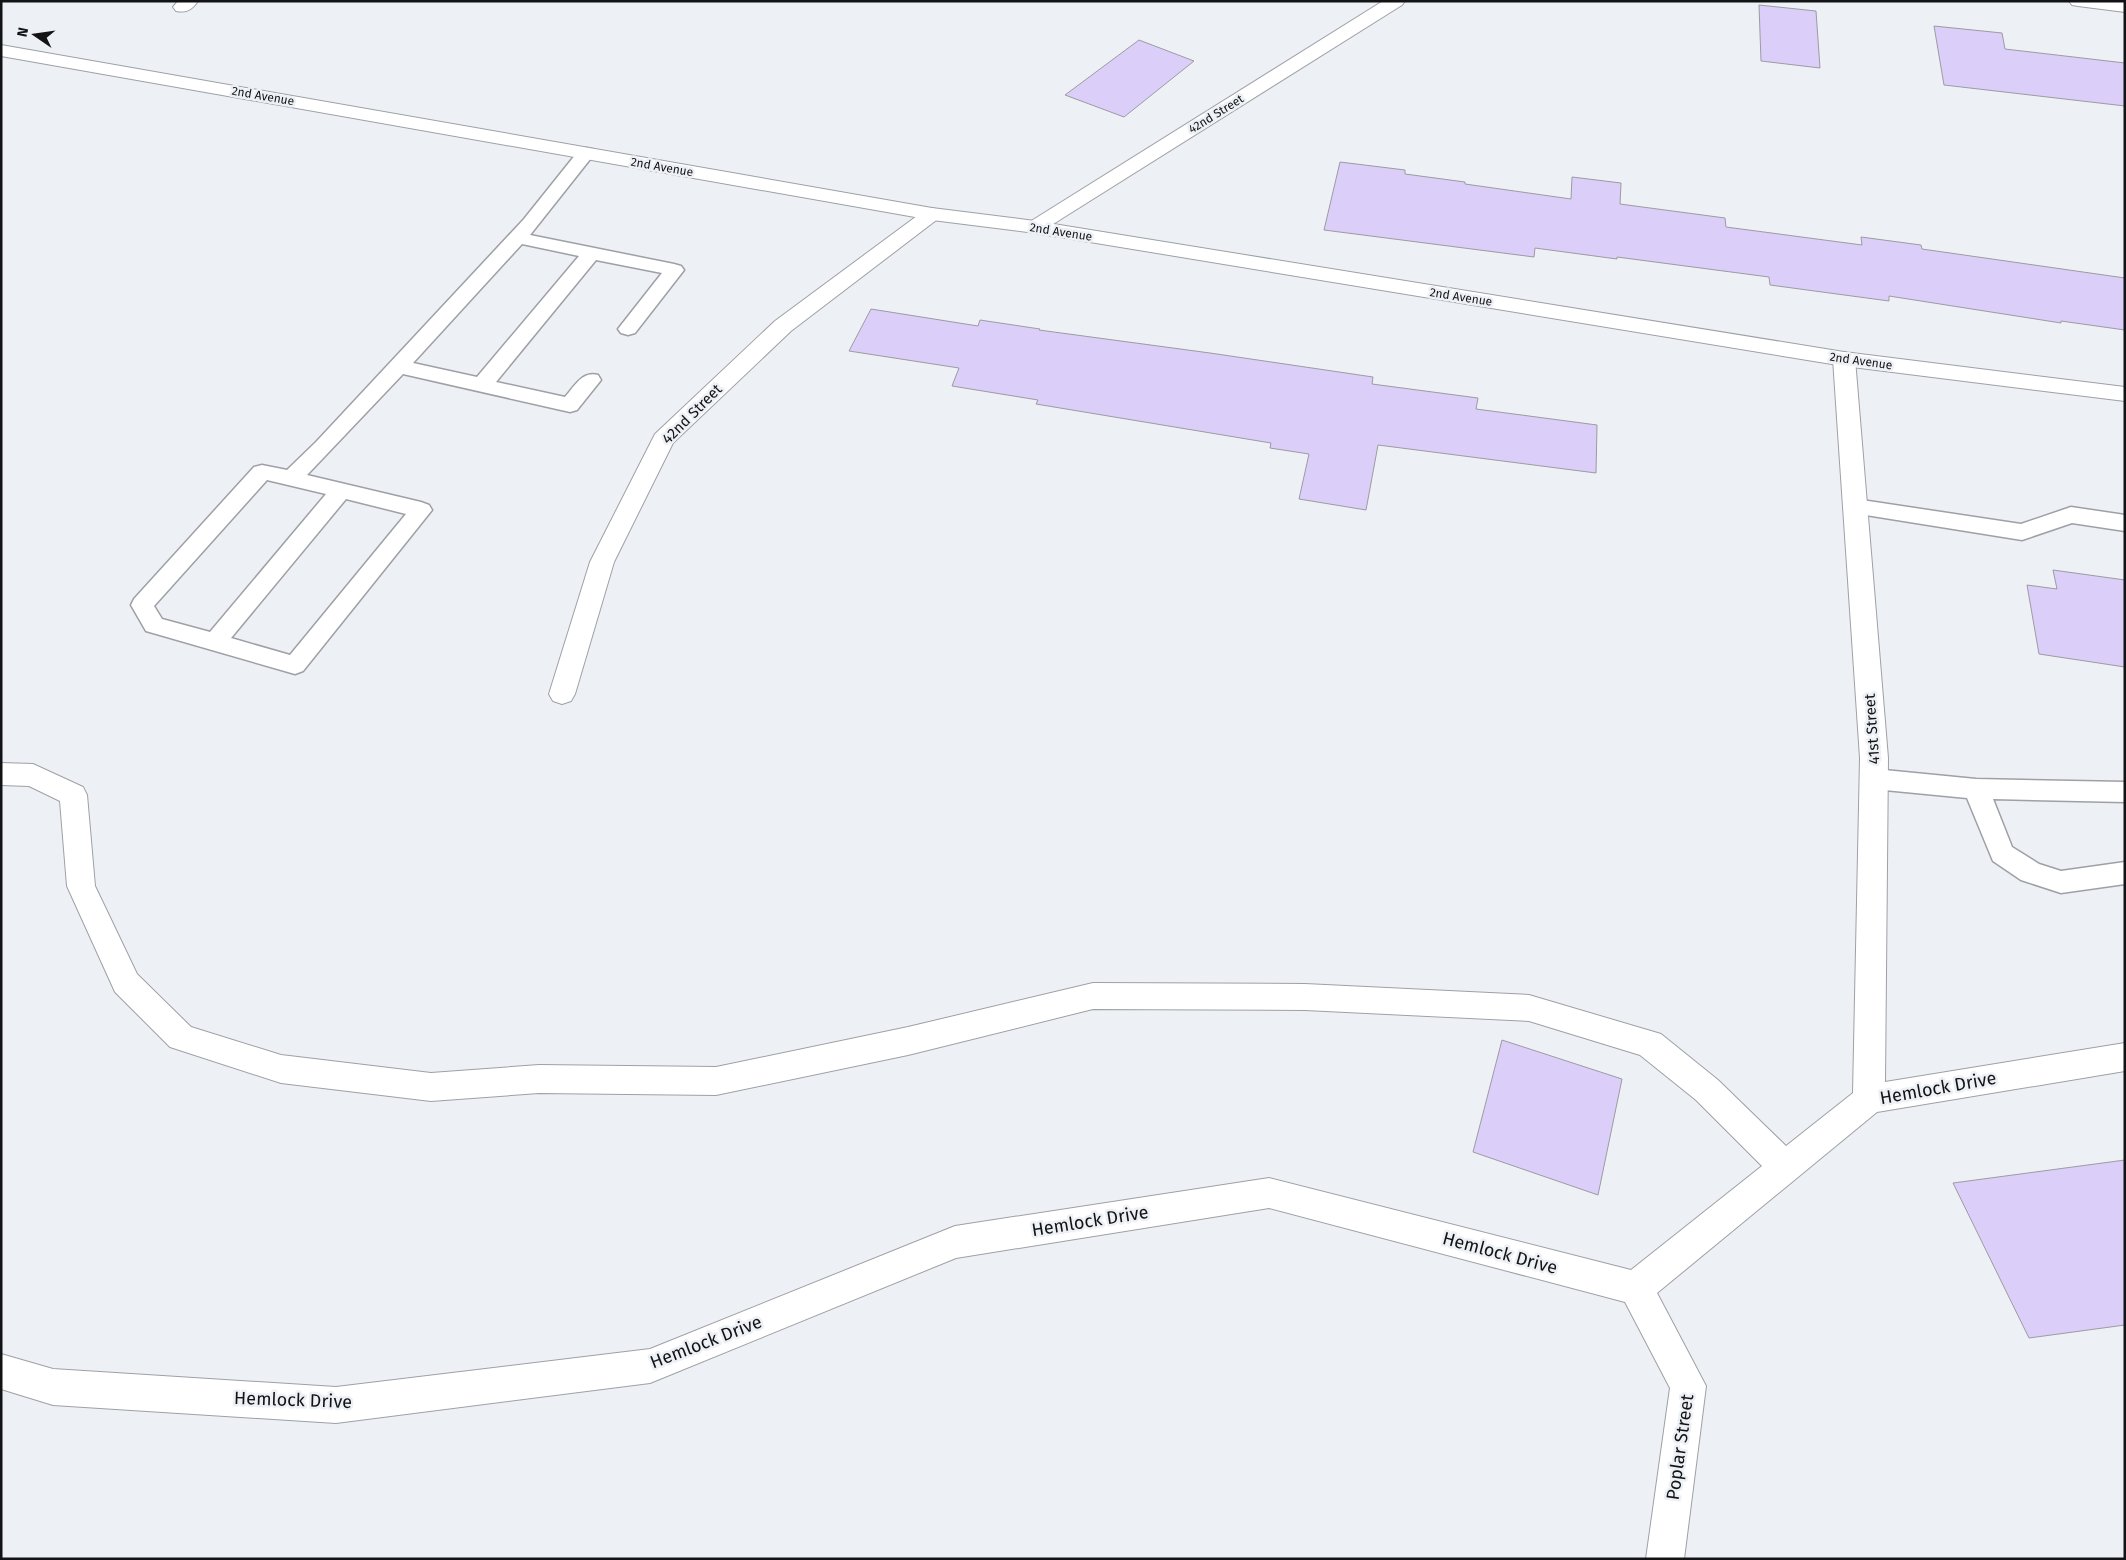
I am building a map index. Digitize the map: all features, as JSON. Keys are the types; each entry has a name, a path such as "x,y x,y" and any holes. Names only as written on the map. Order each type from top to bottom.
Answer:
{"street":[{"name":"42nd Street","path":"1036,227 1396,1"},
{"path":"2078,1 2125,7"},
{"name":"2nd Avenue","path":"1,50 932,214 1036,227 1844,359 2125,394"},
{"name":"42nd Street","path":"562,694 602,562 663,439 782,326 932,214"},
{"name":"41st Street","path":"1844,359 1874,758 1869,1100"},
{"path":"1,774 34,775 73,795 81,886 126,983 181,1037 281,1068 431,1087 539,1079 716,1081 908,1041 1094,996 1305,997 1529,1008 1650,1044 1706,1090 1786,1168"},
{"name":"Hemlock Drive","path":"1,1371 53,1387 336,1405 650,1366 956,1242 1268,1193 1636,1288 1869,1100 2125,1057"},
{"name":"Poplar Street","path":"1636,1288 1688,1386 1665,1559"}],"lane":[{"path":"291,478 323,447 518,238 586,153"},
{"path":"518,238 674,270 628,329"},
{"path":"482,385 592,253"},
{"path":"398,366 570,405 590,380"},
{"path":"262,472 291,478 421,510 295,665 154,625 142,605 262,472"},
{"path":"215,642 341,491"},
{"path":"1855,507 2022,532 2071,515 2125,523"},
{"path":"1874,779 1976,789 2125,792"},
{"path":"1976,789 2002,854 2030,872 2060,882 2125,873"}],"building":[{"path":"1759,5 1816,11 1820,68 1761,61"},
{"path":"1934,26 2002,33 2005,49 2125,63 2125,106 1944,85"},
{"path":"1139,40 1194,61 1124,117 1065,95"},
{"path":"1340,162 1405,170 1405,174 1571,199 1572,177 1621,183 1620,204 1725,218 1726,227 1862,245 1861,237 1921,245 1922,249 2125,278 2125,330 2061,321 2061,323 1889,296 1889,301 1770,285 1769,277 1617,257 1617,259 1535,248 1534,257 1324,230"},
{"path":"871,309 978,326 980,320 1039,330 1210,353 1373,377 1372,384 1478,398 1476,409 1597,425 1596,473 1378,445 1366,510 1299,499 1309,454 1270,448 1271,443 1036,404 1038,400 952,386 959,368 849,351"},
{"path":"2053,570 2125,580 2125,667 2039,654 2027,585 2057,589"},
{"path":"1502,1040 1622,1079 1598,1195 1473,1152"},
{"path":"2125,1160 2125,1325 2029,1338 1953,1183"}]}
